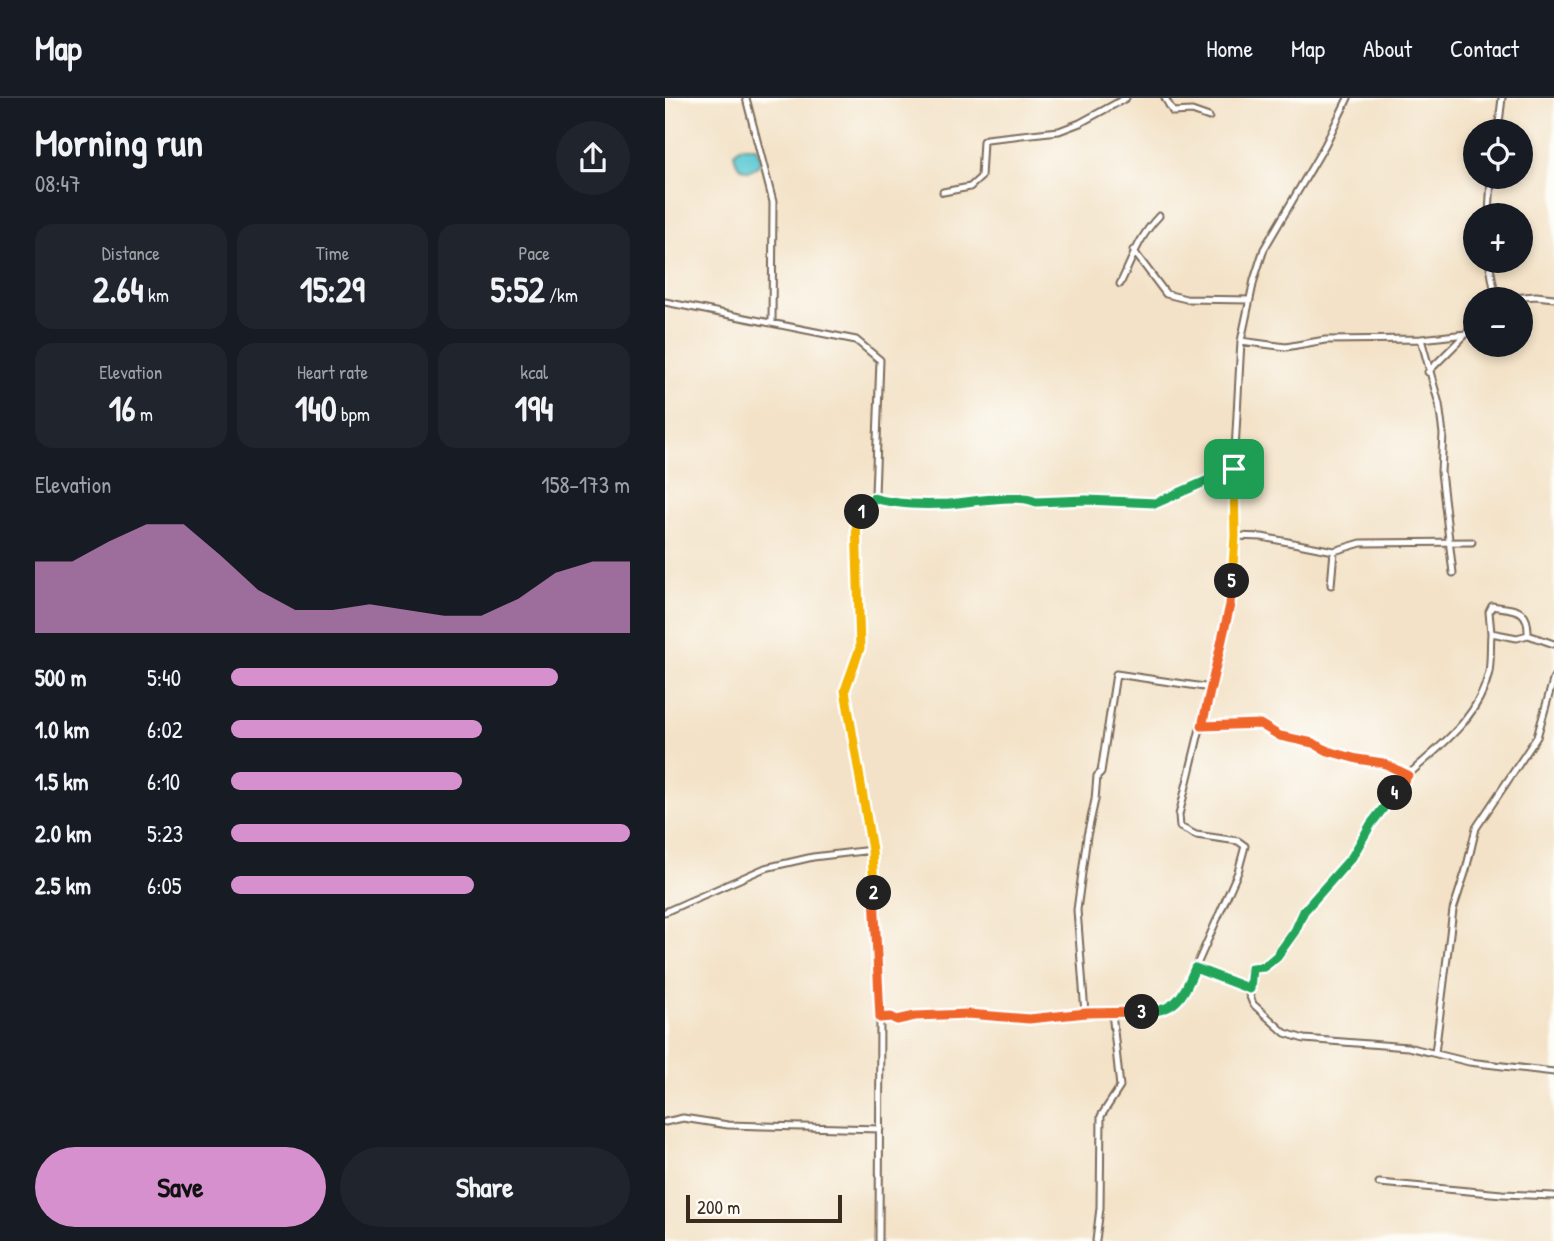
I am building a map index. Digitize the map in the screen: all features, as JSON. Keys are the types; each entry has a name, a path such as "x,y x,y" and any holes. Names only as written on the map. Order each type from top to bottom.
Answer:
{"street":[{"path":"746,98 772,202 772,323"},
{"path":"943,192 970,187 981,177 983,141 986,139 1059,131 1080,123 1126,98"},
{"path":"1165,98 1173,113 1192,111 1209,117"},
{"path":"880,1018 891,1017 897,1020 915,1016 968,1014 1029,1019 1086,1013 1148,1012 1168,1007 1183,996 1238,872 1245,846 1238,841 1196,835 1180,827 1179,815 1230,605 1235,536 1234,469 1241,341 1264,249 1325,145 1349,98"},
{"path":"1500,119 1503,98"},
{"path":"1120,285 1133,250 1159,216"},
{"path":"1133,250 1166,295 1186,299 1250,300"},
{"path":"1533,296 1554,298"},
{"path":"665,302 856,340 880,360 875,494 856,519 860,648 845,690 872,850 880,1018 880,1241"},
{"path":"1241,341 1286,347 1325,340 1420,339 1463,334"},
{"path":"1429,372 1463,337"},
{"path":"1420,339 1439,404 1443,435 1441,472 1453,573"},
{"path":"873,498 896,504 948,504 1029,498 1036,502 1086,500 1156,503 1234,469"},
{"path":"1235,536 1262,537 1334,551 1361,542 1472,542"},
{"path":"1331,585 1334,551"},
{"path":"1528,635 1528,620 1522,612 1492,606 1489,612 1489,673 1474,710 1462,725 1408,775 1371,824 1352,857 1304,911 1295,931 1277,956 1264,967 1252,968 1250,989 1253,1004 1285,1033 1304,1039 1408,1047 1469,1062 1554,1072"},
{"path":"1491,633 1517,638 1528,635 1554,644"},
{"path":"1086,1013 1077,910 1087,836 1097,776 1101,772 1116,674 1211,688"},
{"path":"1435,1053 1454,910 1467,870 1476,828 1537,737 1554,677"},
{"path":"1202,726 1260,724 1280,736 1313,743 1328,751 1357,759 1383,763 1408,775"},
{"path":"665,912 765,868 814,857 872,850"},
{"path":"1195,968 1250,989"},
{"path":"1095,1241 1100,1208 1101,1116 1120,1087 1112,1012"},
{"path":"665,1122 683,1118 728,1125 880,1129"},
{"path":"1379,1183 1554,1196"}],"water":[{"path":"741,147 756,147 760,156 759,165 749,171 740,167 734,153"}],"route":[{"path":"1234,469 1235,536 1230,605 1202,726 1260,724 1280,736 1313,743 1328,751 1357,759 1383,763 1408,775 1371,824 1352,857 1304,911 1295,931 1277,956 1264,967 1252,968 1250,989 1195,968 1183,996 1168,1007 1148,1012 1086,1013 1029,1019 968,1014 915,1016 897,1020 891,1017 880,1018 872,850 845,690 860,648 856,519 873,498 896,504 948,504 1029,498 1036,502 1086,500 1156,503 1234,469"}]}
